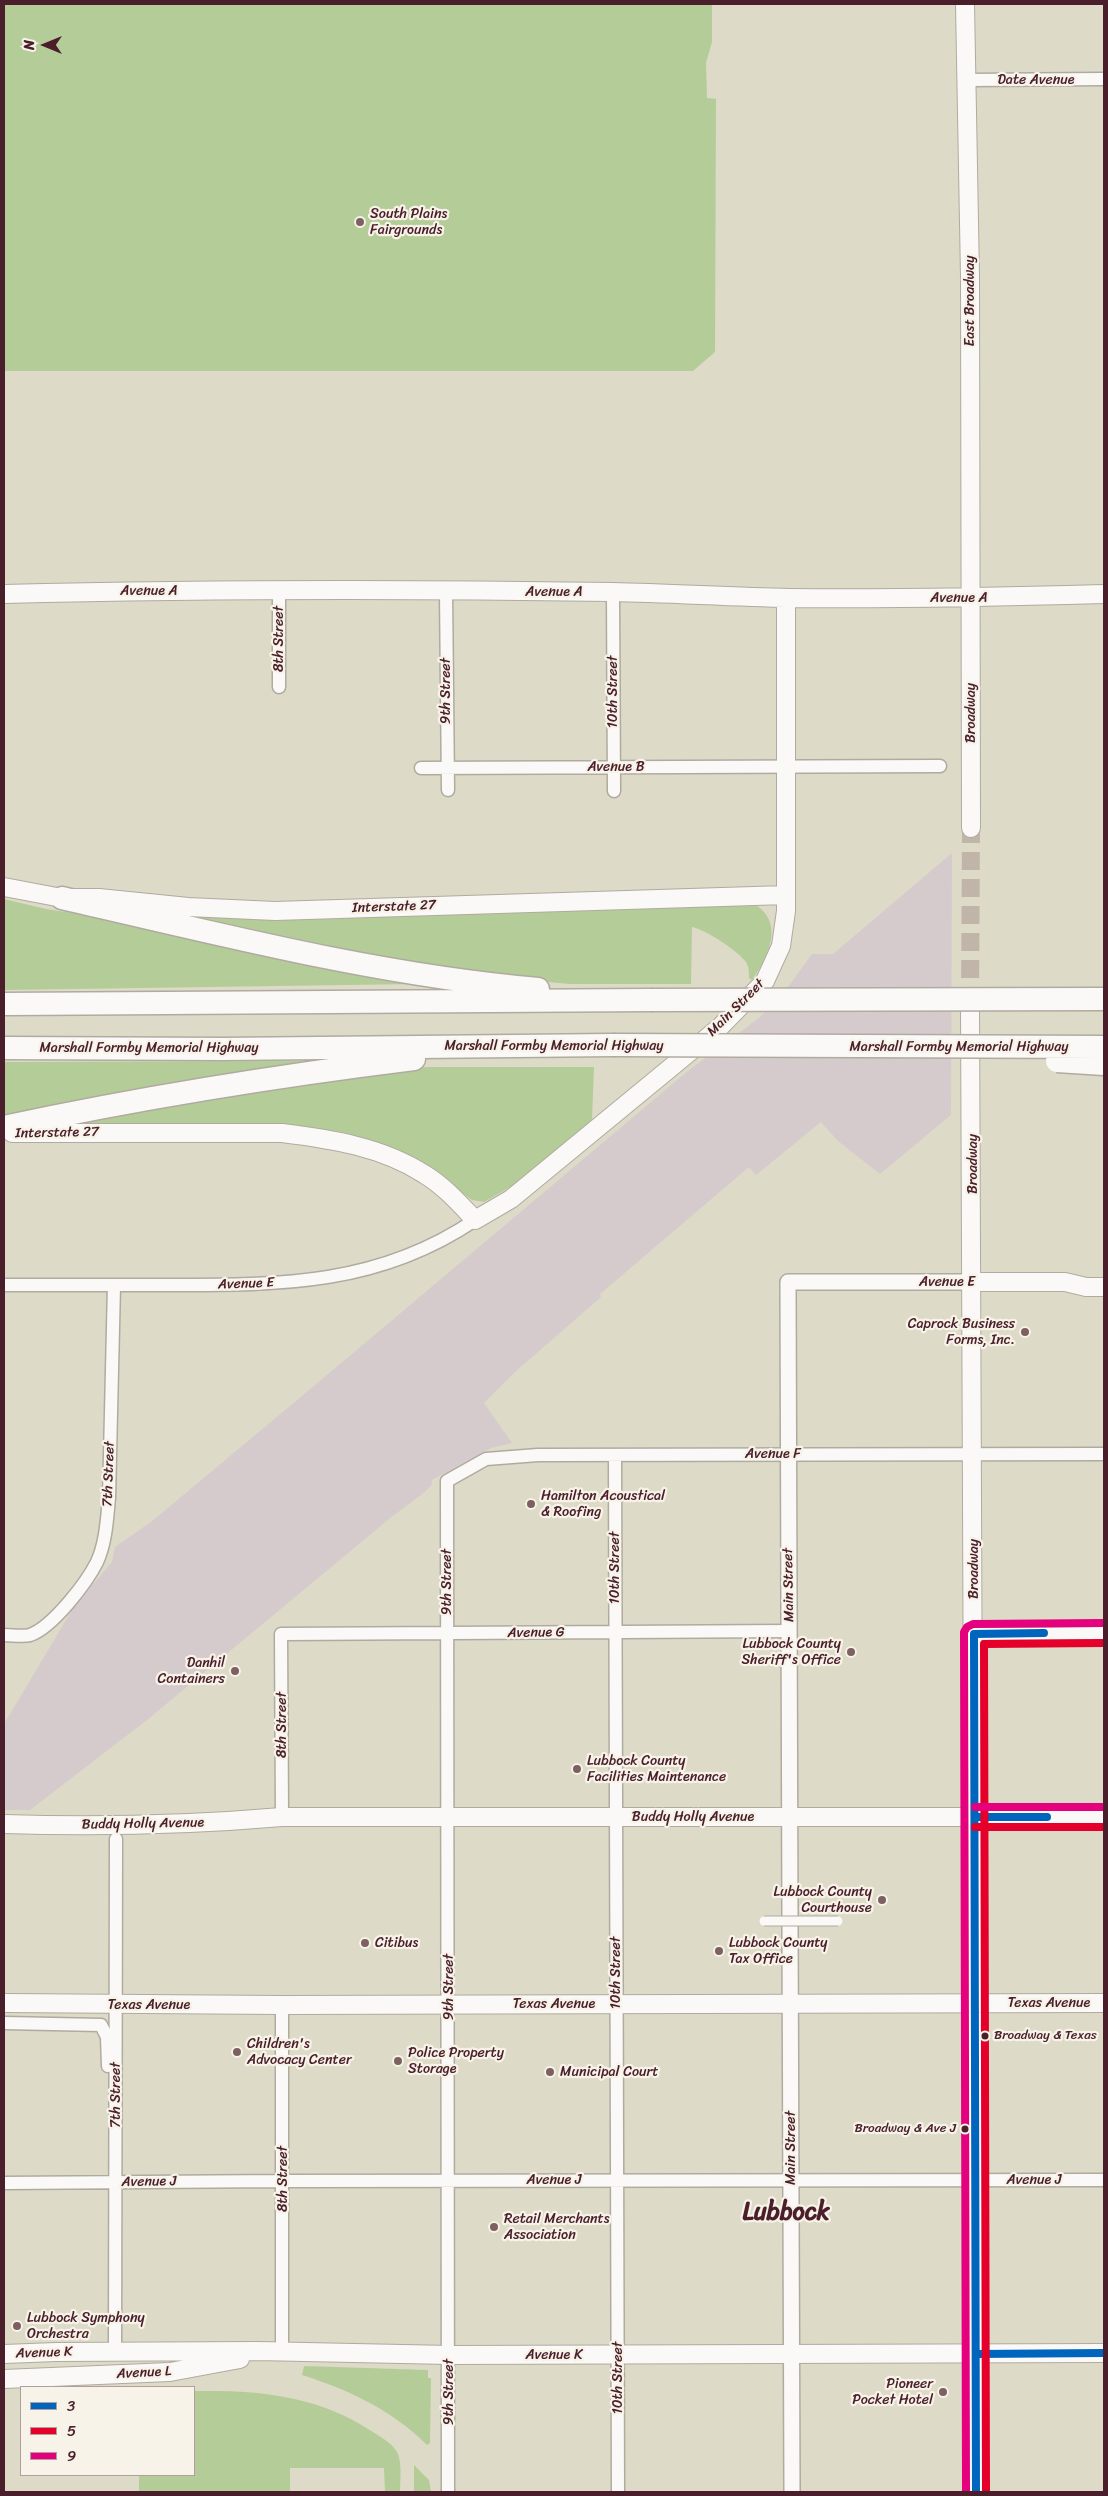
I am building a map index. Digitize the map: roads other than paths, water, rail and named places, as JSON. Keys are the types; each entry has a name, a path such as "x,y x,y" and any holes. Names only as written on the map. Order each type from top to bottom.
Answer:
{"highway":[{"path":"62,898 188,928 408,973 496,985 600,992 651,1000"},
{"path":"4,1004 1104,999"},
{"path":"4,1127 109,1105 290,1075 522,1045"},
{"name":"Marshall Formby Memorial Highway","path":"4,1048 223,1049 522,1045 919,1048 1104,1047"},
{"path":"919,1048 980,1055 1104,1064"}],"main road":[{"name":"East Broadway","path":"965,4 968,80 970,598"},
{"name":"Avenue A","path":"4,594 446,591 613,592 786,598 970,598 1104,594"},
{"name":"Main Street","path":"475,1220 511,1199 720,1027 765,981 781,946 786,895 786,598"},
{"name":"Broadway","path":"970,598 971,828"},
{"path":"4,877 31,891"},
{"name":"Interstate 27","path":"4,887 62,898 98,898 188,907 275,911 786,895"},
{"name":"Broadway","path":"970,1005 974,1455 976,2492"},
{"name":"Interstate 27","path":"4,1133 282,1133 325,1138 388,1156 425,1174 475,1220"},
{"path":"1065,1282 1104,1273"},
{"name":"Avenue E","path":"973,1282 1065,1282 1086,1287 1104,1287"},
{"name":"Buddy Holly Avenue","path":"4,1815 1104,1817"},
{"name":"Buddy Holly Avenue","path":"4,1824 202,1824 282,1817"},
{"name":"Texas Avenue","path":"4,2004 282,2005 1104,2002"},
{"name":"Avenue K","path":"4,2354 115,2351 450,2355 1104,2353"},
{"name":"Avenue L","path":"4,2379 170,2372 282,2352"}],"street":[{"name":"Date Avenue","path":"968,80 1104,80"},
{"name":"9th Street","path":"446,591 448,790"},
{"name":"8th Street","path":"279,592 279,687"},
{"name":"10th Street","path":"613,592 614,791"},
{"name":"Avenue B","path":"421,768 940,766"},
{"name":"Avenue E","path":"4,1285 303,1282 358,1272 408,1258 447,1239 475,1220"},
{"name":"Avenue E","path":"788,1282 973,1282"},
{"name":"Main Street","path":"788,1282 792,2492"},
{"name":"7th Street","path":"4,1635 29,1635 50,1622 97,1562 106,1532 110,1498 114,1284"},
{"name":"Avenue F","path":"447,1481 486,1459 538,1455 1104,1454"},
{"name":"10th Street","path":"615,1455 618,2492"},
{"name":"9th Street","path":"447,1481 450,2355 448,2492"},
{"name":"Avenue G","path":"281,1634 790,1631"},
{"path":"974,1634 1104,1633"},
{"name":"8th Street","path":"281,1634 282,1817"},
{"name":"7th Street","path":"115,2351 116,1838"},
{"path":"764,1921 838,1921"},
{"name":"8th Street","path":"282,2005 282,2352"},
{"name":"Texas Avenue","path":"4,2023 101,2025 107,2037 108,2066 116,2080"},
{"name":"Avenue J","path":"4,2183 449,2180 1104,2180"}],"tunnel":[{"path":"970,1005 971,828"}],"place":[{"name":"South Plains Fairgrounds","path":"360,222"},
{"name":"Caprock Business Forms, Inc.","path":"1025,1332"},
{"name":"Hamilton Acoustical & Roofing","path":"531,1504"},
{"name":"Lubbock County Sheriff's Office","path":"851,1652"},
{"name":"Danhil Containers","path":"235,1671"},
{"name":"Lubbock County Facilities Maintenance","path":"577,1769"},
{"name":"Lubbock County Courthouse","path":"882,1900"},
{"name":"Citibus","path":"365,1943"},
{"name":"Lubbock County Tax Office","path":"719,1951"},
{"name":"Broadway & Texas","path":"985,2036"},
{"name":"Children's Advocacy Center","path":"237,2052"},
{"name":"Police Property Storage","path":"398,2061"},
{"name":"Municipal Court","path":"550,2072"},
{"name":"Broadway & Ave J","path":"965,2129"},
{"name":"Retail Merchants Association","path":"494,2227"},
{"name":"Lubbock Symphony Orchestra","path":"17,2326"},
{"name":"Pioneer Pocket Hotel","path":"943,2392"}],"district":[{"name":"Lubbock","path":"786,2213"}]}
